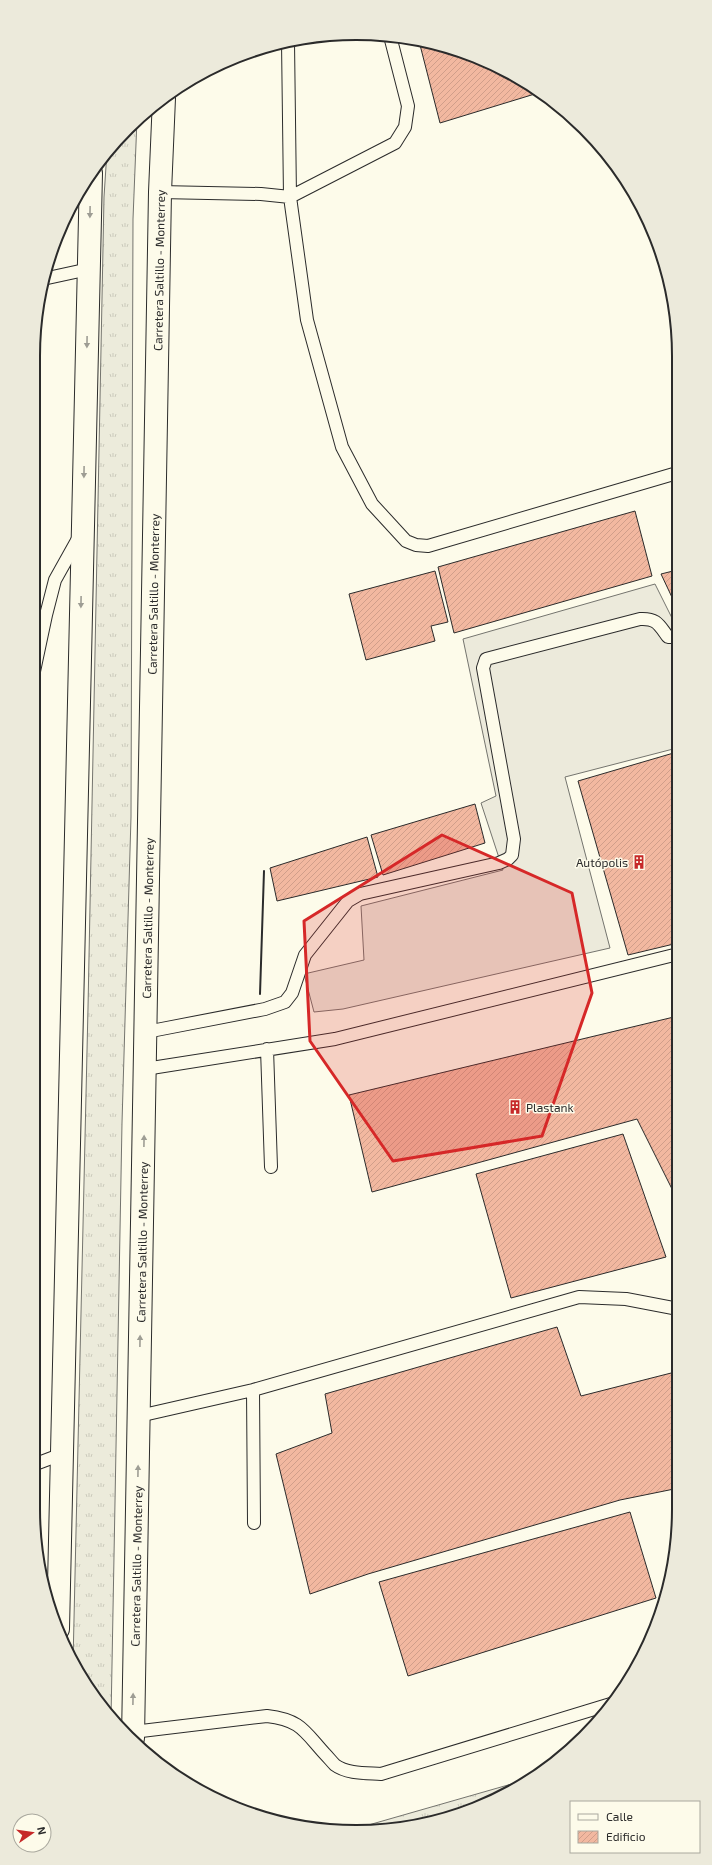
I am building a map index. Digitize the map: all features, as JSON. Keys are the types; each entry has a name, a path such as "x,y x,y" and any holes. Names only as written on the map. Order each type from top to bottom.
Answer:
{"main road":[{"name":"Carretera Saltillo - Monterrey","path":"133,1732 160,192 164,105"},
{"path":"53,1595 62,1454 91,184"}],"lane":[{"path":"160,192 261,194 290,197 395,143 405,128 408,106 392,42"},
{"path":"288,47 290,197 307,320 342,447 372,504 406,541 416,546 428,546 672,474"},
{"path":"50,277 89,269"},
{"path":"40,643 55,580 83,529"},
{"path":"146,1032 265,1009 285,1002 292,993 305,955 348,901 360,894 508,860 512,855 514,839 483,668 486,659 640,619 649,619 657,622 668,637 672,637"},
{"path":"145,1069 335,1039 672,955"},
{"path":"267,1049 271,1167"},
{"path":"139,1416 253,1390 579,1297 626,1299 672,1308"},
{"path":"253,1390 254,1523"},
{"path":"40,1462 62,1454"},
{"path":"136,1735 267,1716 282,1718 294,1722 303,1729 336,1766 356,1773 381,1774 603,1706"}],"highlighted area":[{"path":"442,835 572,893 592,993 542,1136 393,1161 310,1041 304,921"}],"green space":[{"path":"137,129 133,219 131,817 122,1123 111,1709 93,1685 73,1650 104,197 106,162"},
{"path":"513,1784 477,1801 438,1814 418,1819 371,1824"}],"shaded area":[{"path":"655,584 672,618 672,749 565,777 610,948 343,1009 314,1012 304,974 364,960 361,906 503,870 481,803 496,796 463,639"}],"building":[{"path":"420,47 477,64 514,82 534,94 440,123"},
{"path":"635,511 652,576 454,633 438,567"},
{"path":"435,571 448,622 431,626 435,641 366,660 349,594"},
{"path":"672,571 672,597 661,574"},
{"name":"Autópolis","path":"672,753 672,944 628,955 578,781"},
{"path":"475,804 485,843 383,875 371,835"},
{"path":"367,837 378,877 277,901 270,868"},
{"name":"Plastank","path":"672,1017 672,1189 637,1119 372,1192 349,1095"},
{"path":"623,1134 666,1257 511,1298 476,1174"},
{"path":"557,1327 581,1396 672,1373 672,1489 620,1500 368,1574 310,1594 276,1454 332,1433 325,1394"},
{"path":"630,1512 656,1598 408,1676 379,1582"}],"wall":[{"path":"260,994 264,871"}],"place":[{"name":"Autópolis","path":"639,862"},
{"name":"Plastank","path":"515,1107"}]}
